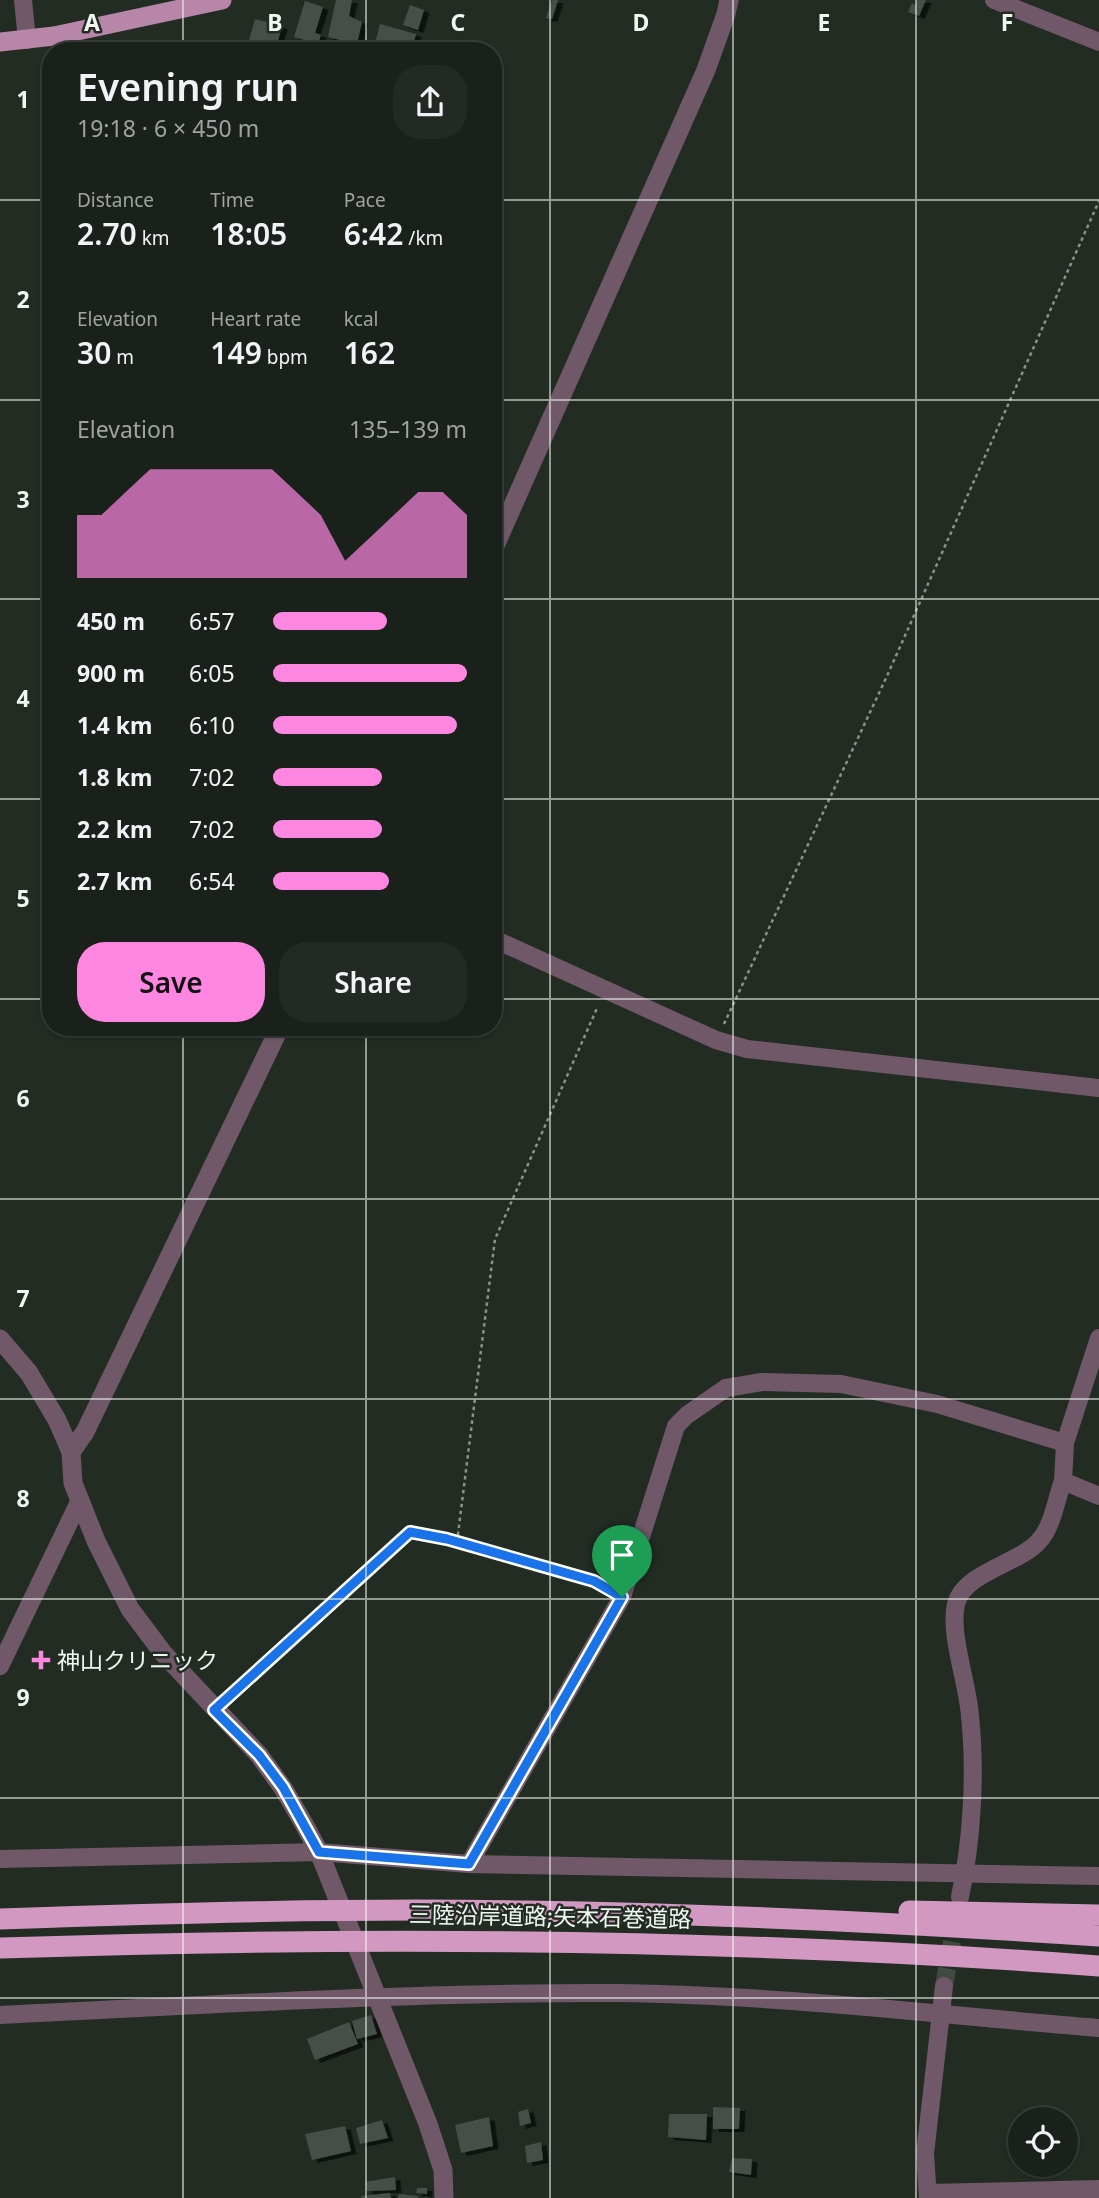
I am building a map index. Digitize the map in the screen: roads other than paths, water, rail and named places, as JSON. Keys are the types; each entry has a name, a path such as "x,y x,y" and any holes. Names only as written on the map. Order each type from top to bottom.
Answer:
{"highway":[{"path":"680,1916 860,1910 1099,1915"},
{"name":"三陸沿岸道路;矢本石巻道路","path":"0,1919 310,1911 524,1911 858,1922 1099,1936"},
{"name":"三陸沿岸道路;矢本石巻道路","path":"0,1948 319,1941 526,1940 991,1958 1099,1966"}],"main road":[{"path":"0,42 54,36 222,0"}],"street":[{"path":"23,0 27,40"},
{"path":"502,530 706,70 729,0"},
{"path":"994,0 1099,42"},
{"path":"502,943 716,1040 747,1049 1099,1088"},
{"path":"71,1452 85,1432 276,1036"},
{"path":"960,1897 965,1873 972,1777 970,1715 954,1619 957,1602 963,1590 978,1578 1029,1550 1041,1539 1063,1481 1065,1443 1099,1338"},
{"path":"0,1339 29,1373 57,1420 71,1452 73,1483 96,1541 130,1609 163,1653 259,1755 283,1787 319,1852 428,2124 443,2170 444,2198"},
{"path":"469,1864 622,1597 676,1426 687,1415 726,1388 762,1382 841,1384 937,1404 1065,1443"},
{"path":"1063,1481 1099,1496"},
{"path":"0,1666 80,1500"},
{"path":"0,1859 319,1852 469,1864 1099,1876"},
{"path":"944,1986 925,2154 928,2195 1099,2189"},
{"path":"0,2015 377,1997 633,1994 786,1999 1099,2028"}],"tunnel":[{"path":"944,1986 957,1915"}],"place":[{"name":"神山クリニック","path":"41,1660"}]}
